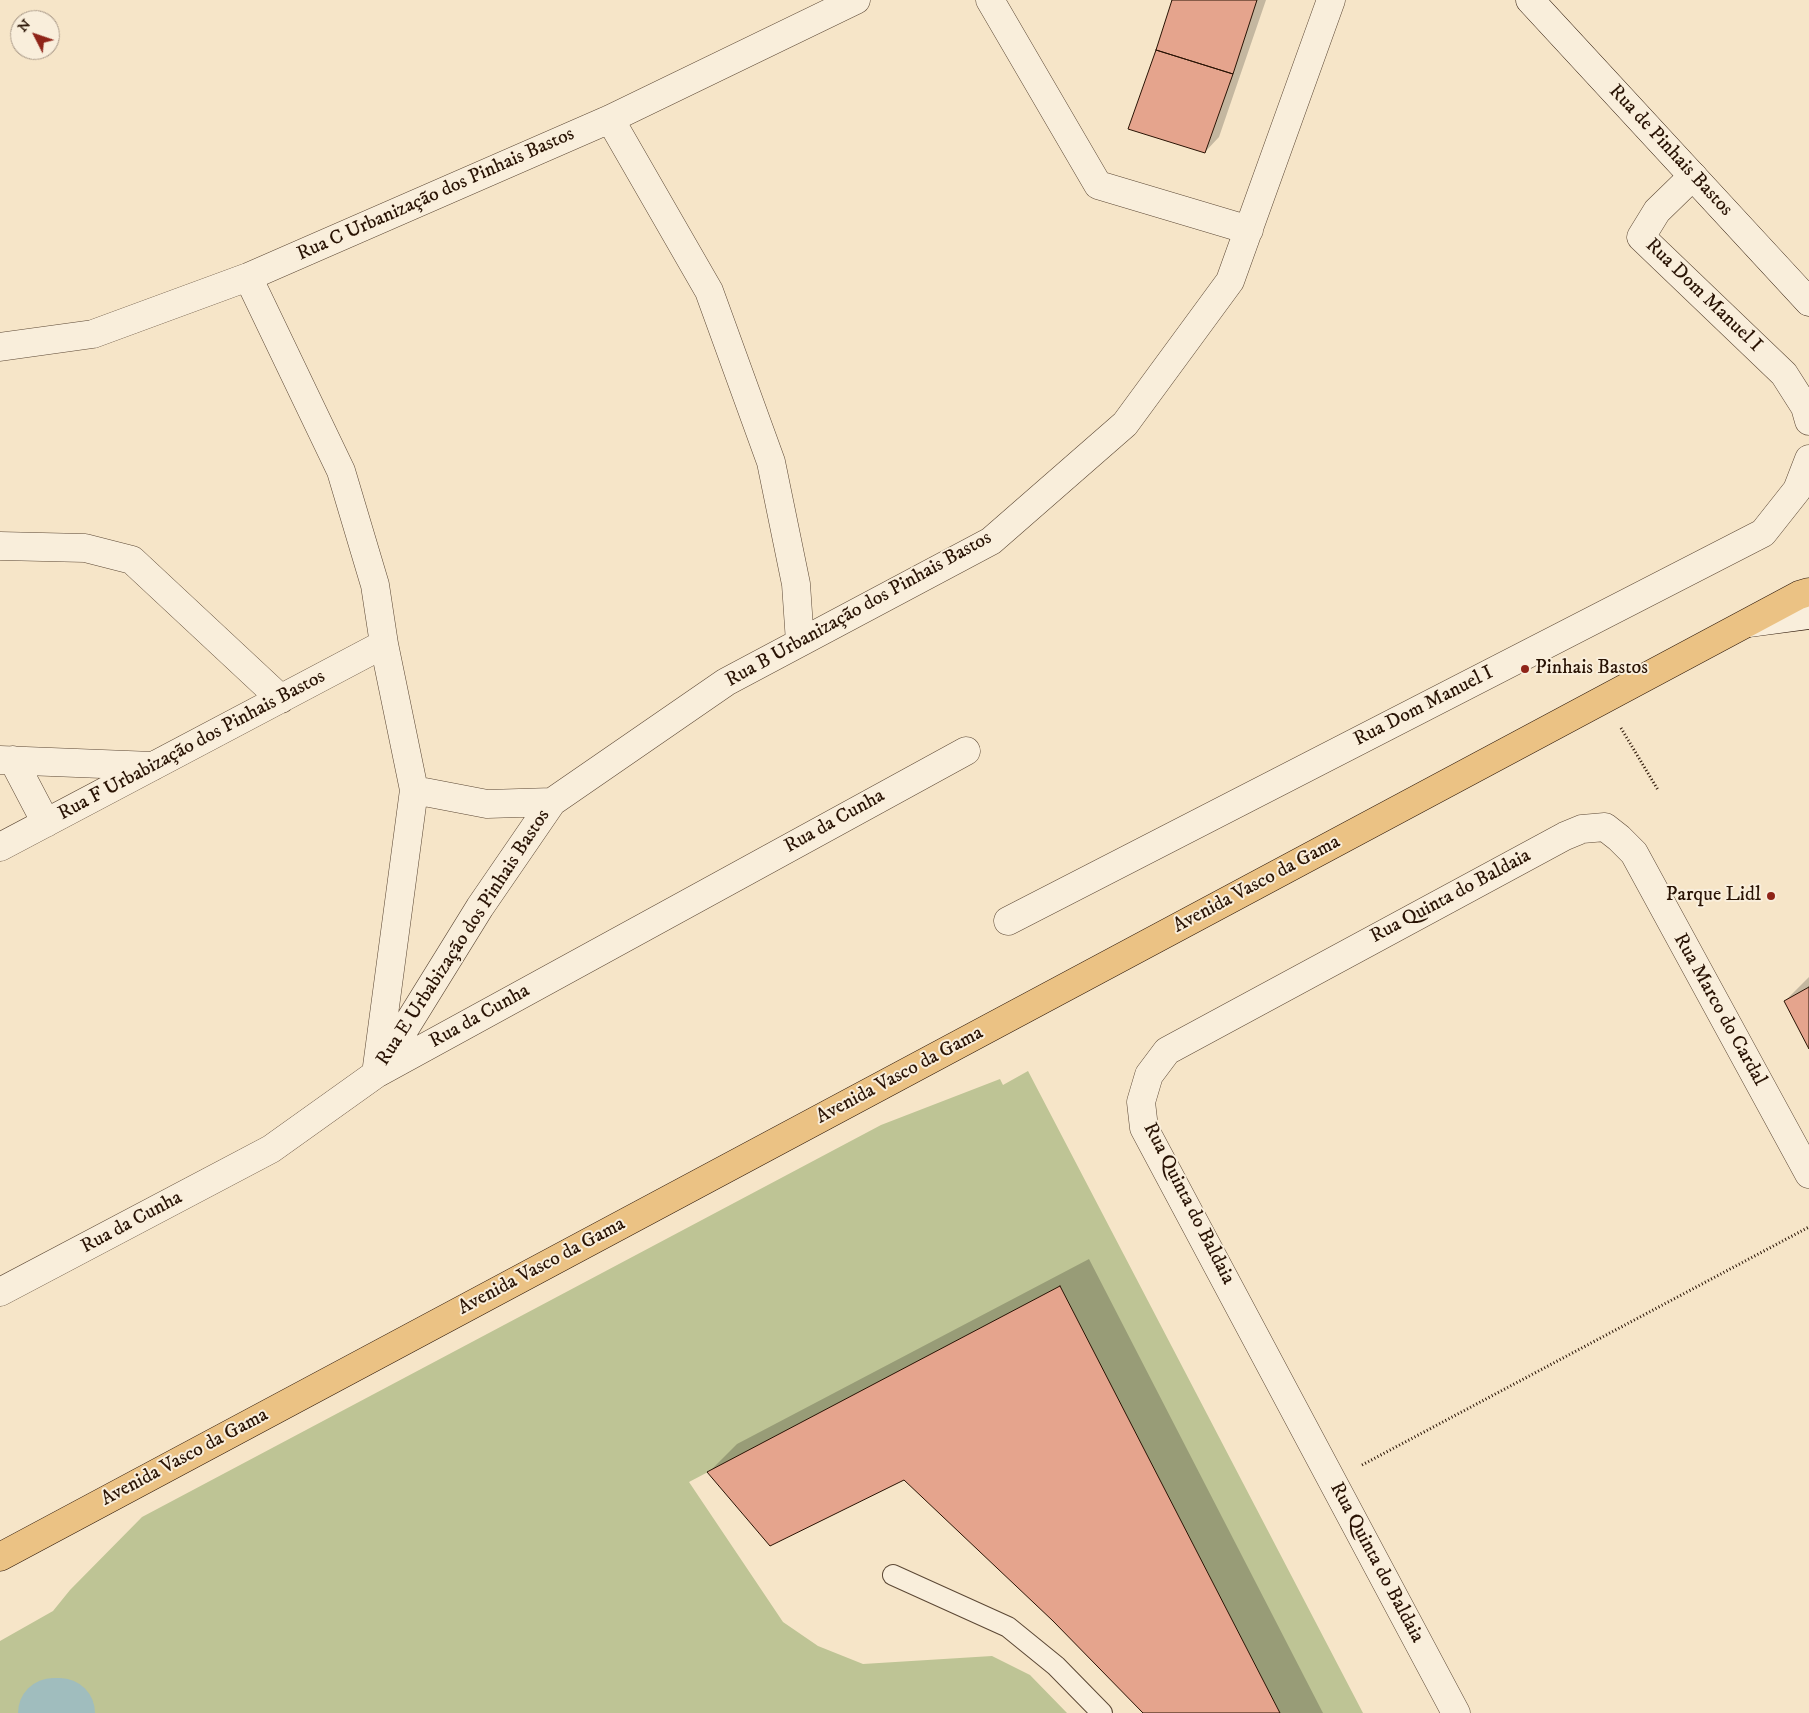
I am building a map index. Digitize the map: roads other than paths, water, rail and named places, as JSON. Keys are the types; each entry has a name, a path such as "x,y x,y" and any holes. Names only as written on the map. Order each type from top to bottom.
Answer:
{"main road":[{"name":"Avenida Vasco da Gama","path":"0,1556 1749,623 1806,597"}],"street":[{"name":"Rua C Urbanização dos Pinhais Bastos","path":"0,347 93,334 248,277 610,119 856,0"},
{"path":"990,0 1098,185 1249,230"},
{"name":"Rua B Urbanização dos Pinhais Bastos","path":"552,802 726,682 991,541 1125,424 1230,281 1331,0"},
{"name":"Rua de Pinhais Bastos","path":"1530,0 1809,302"},
{"path":"610,119 710,291 771,462 796,584 800,642"},
{"name":"Rua Dom Manuel I","path":"1693,176 1657,211 1641,237 1784,374 1805,407 1809,421"},
{"path":"248,277 341,471 375,585 384,644 414,790 376,1074"},
{"name":"Rua Dom Manuel I","path":"1008,921 1763,533 1797,490 1809,460"},
{"path":"0,546 85,548 132,560 281,699"},
{"name":"Rua F Urbabização dos Pinhais Bastos","path":"0,848 384,644"},
{"name":"Rua da Cunha","path":"0,1292 271,1149 376,1074 966,750"},
{"path":"7,760 154,766"},
{"path":"7,760 46,823"},
{"path":"414,790 487,804 552,802"},
{"name":"Rua E Urbabização dos Pinhais Bastos","path":"376,1074 480,907 552,802"},
{"name":"Rua Marco do Cardal","path":"1605,827 1634,854 1809,1174"},
{"name":"Rua Quinta do Baldaia","path":"1456,1713 1144,1128 1141,1102 1150,1075 1167,1051 1565,836 1582,828 1605,827"}],"lane":[{"path":"893,1575 1008,1627 1056,1666 1102,1713"}],"waterway":[{"path":"53,1713 60,1713"}],"place":[{"name":"Pinhais Bastos","path":"1525,669"},
{"name":"Parque Lidl","path":"1771,896"}]}
